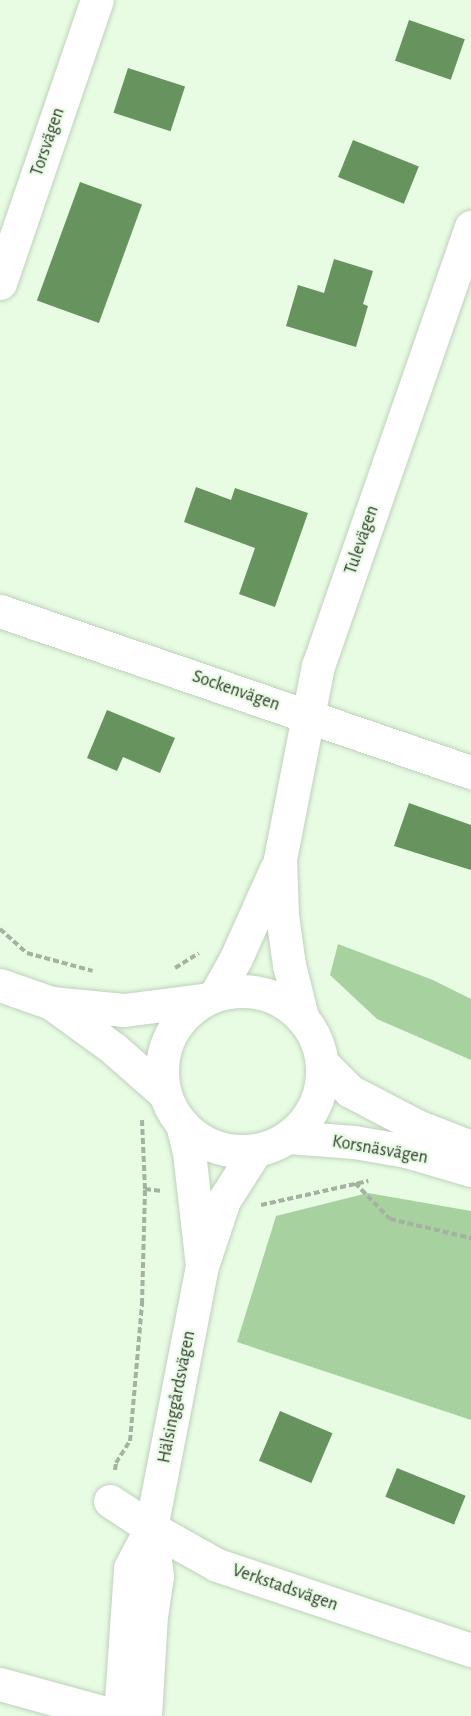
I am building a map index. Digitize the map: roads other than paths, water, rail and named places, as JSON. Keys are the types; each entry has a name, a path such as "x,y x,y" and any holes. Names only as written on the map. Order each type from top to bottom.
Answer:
{"street":[{"name":"Torsvägen","path":"0,283 97,0"},
{"name":"Tulevägen","path":"209,997 236,958 280,859 318,666 460,300 471,227"},
{"name":"Sockenvägen","path":"0,611 471,772"},
{"name":"Tulevägen","path":"280,859 282,915 289,965 302,1017"},
{"path":"0,985 51,1003 124,1010 209,997 237,990 259,992 275,997 302,1017 320,1047 323,1079 315,1106 303,1123 288,1137 256,1150 224,1149 208,1144 182,1124 164,1093 113,1048 51,1003"},
{"path":"164,1093 162,1076 166,1043 181,1018 209,997"},
{"name":"Korsnäsvägen","path":"323,1064 350,1091 417,1126 471,1147"},
{"name":"Hälsinggårdsvägen","path":"182,1124 189,1152 202,1266"},
{"name":"Korsnäsvägen","path":"288,1137 354,1142 406,1151 471,1170"},
{"name":"Hälsinggårdsvägen","path":"118,1716 130,1568 151,1528 202,1266 224,1200 256,1150"},
{"name":"Verkstadsvägen","path":"110,1501 151,1528 217,1565 471,1650"},
{"name":"Hälsinggårdsvägen","path":"145,1716 151,1616 157,1576 151,1528"},
{"path":"0,1684 118,1716"}]}
